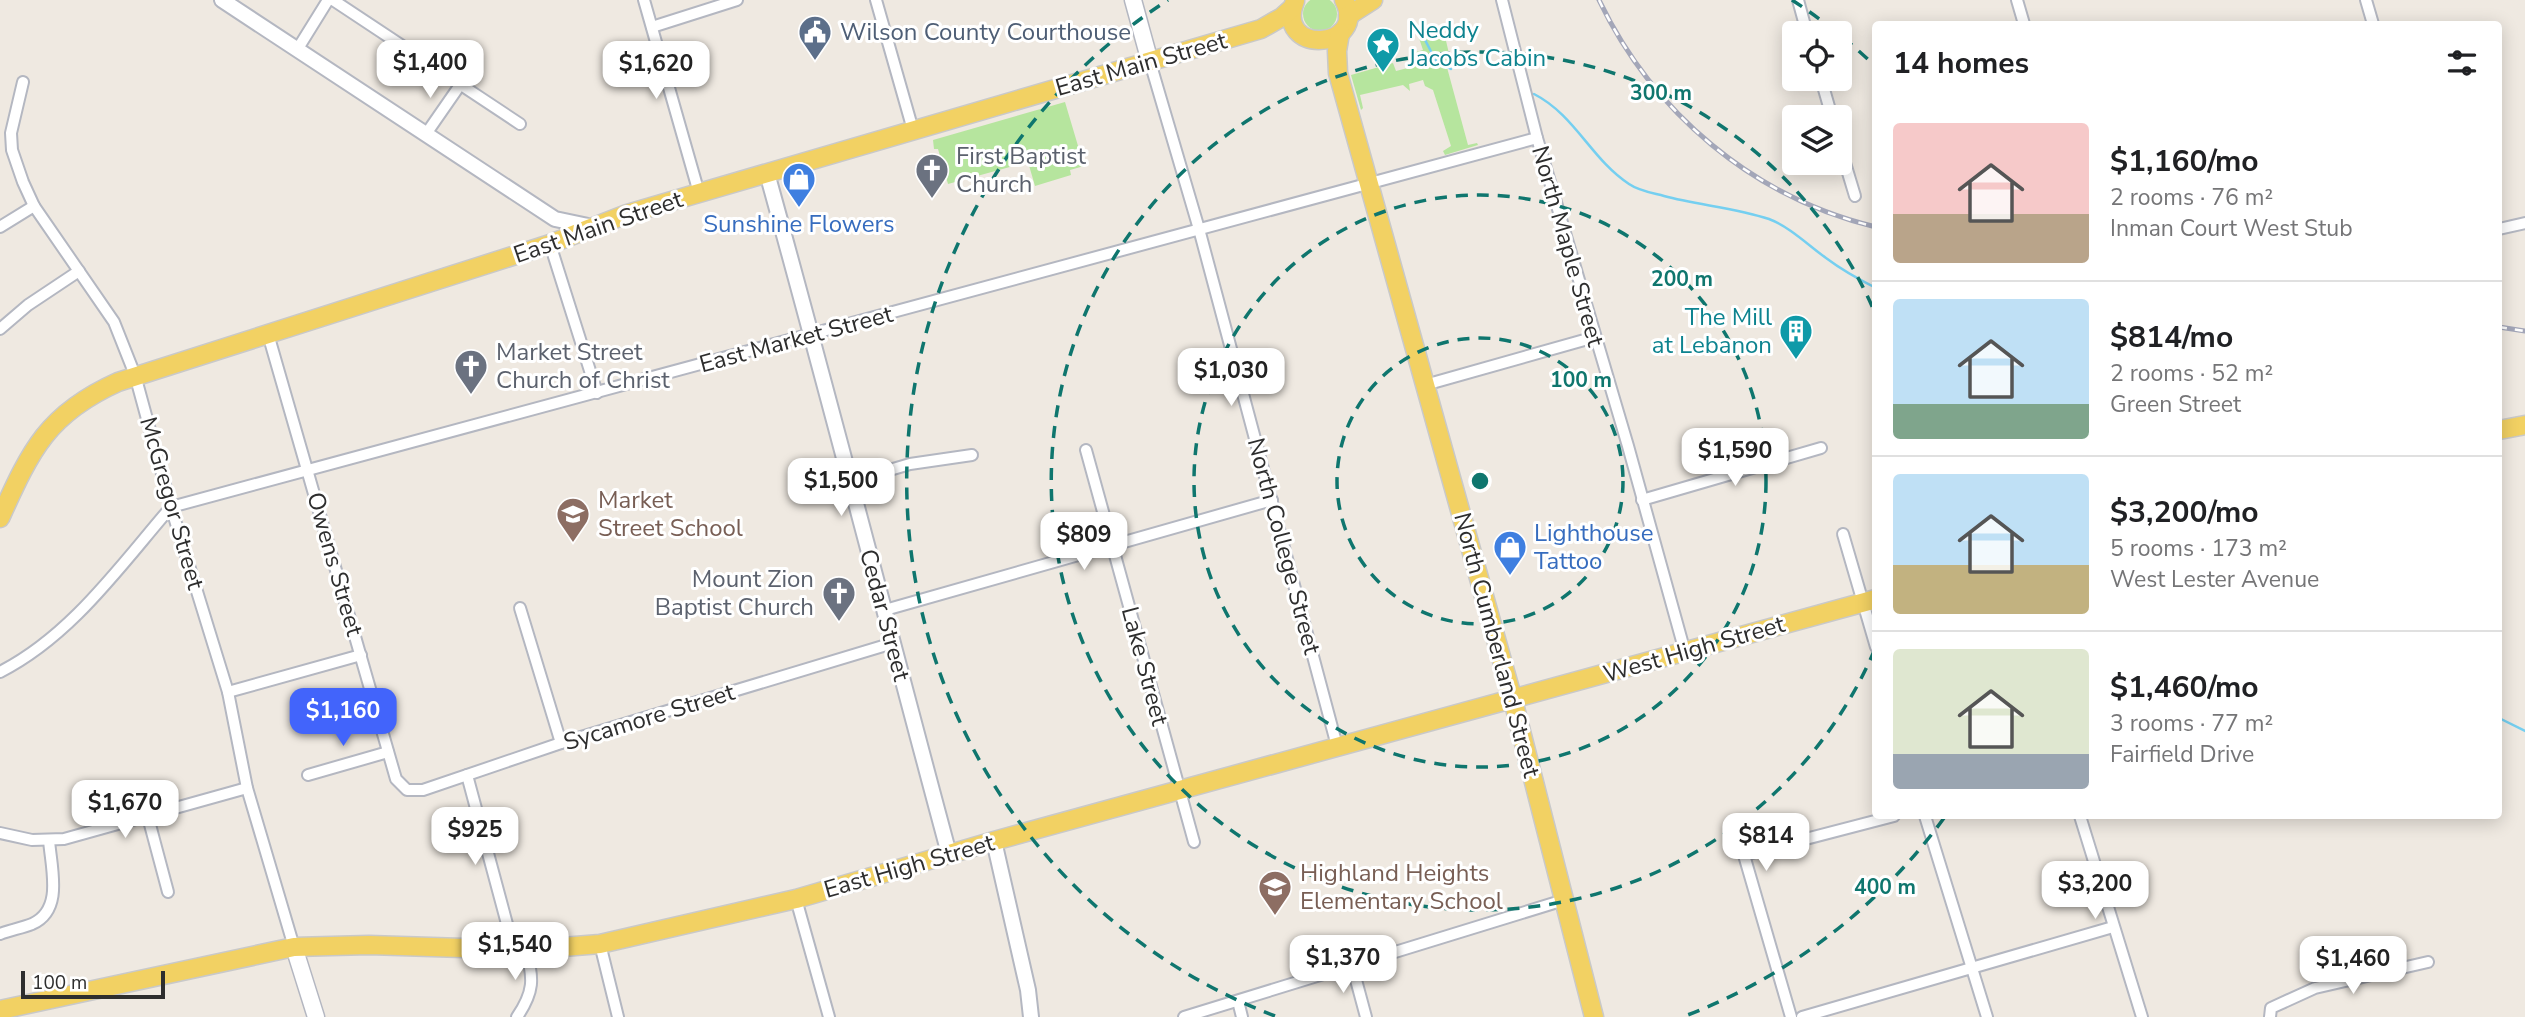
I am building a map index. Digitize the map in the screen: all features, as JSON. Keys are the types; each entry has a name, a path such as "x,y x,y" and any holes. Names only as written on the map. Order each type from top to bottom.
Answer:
{"main road":[{"path":"1133,0 1150,62"},
{"path":"1308,38 1328,40 1340,33 1346,8 1373,0"},
{"name":"East Main Street","path":"0,518 34,448 62,415 96,392 135,375 550,244 627,214 1261,29 1282,17 1294,4"},
{"name":"North Cumberland Street","path":"1294,4 1294,25 1338,73"},
{"name":"East Main Street","path":"1261,29 1292,32 1308,38"},
{"name":"North Cumberland Street","path":"1340,33 1338,73 1513,700 1594,1017"},
{"path":"2502,429 2525,425"},
{"name":"West High Street","path":"1513,700 1869,601"},
{"name":"East High Street","path":"0,1010 294,947 369,945 520,950 600,944 796,899 993,841 1513,700"},
{"path":"294,947 316,1017"}],"street":[{"path":"222,0 555,219 593,227"},
{"path":"297,50 330,0 520,124"},
{"path":"644,0 699,193"},
{"path":"652,26 737,0"},
{"path":"876,0 913,130"},
{"name":"North Maple Street","path":"1502,0 1537,138 1685,652"},
{"path":"1798,0 1804,21"},
{"path":"2017,0 2023,21"},
{"path":"2366,0 2372,21"},
{"name":"North College Street","path":"1150,62 1199,229 1337,746"},
{"name":"McGregor Street","path":"23,82 5,132 34,206 114,322 135,375 228,692 247,788 294,947"},
{"path":"426,134 460,85"},
{"name":"East Market Street","path":"172,508 1537,138"},
{"name":"Cedar Street","path":"767,173 813,335 849,482 949,854"},
{"path":"1849,175 1855,196"},
{"path":"0,227 34,206"},
{"path":"2502,228 2525,223"},
{"path":"550,244 597,393"},
{"path":"0,329 28,305 79,271"},
{"name":"Owens Street","path":"268,334 396,779 407,790"},
{"path":"1426,385 1595,337"},
{"path":"1642,500 1821,448"},
{"name":"Lake Street","path":"1086,450 1194,842"},
{"path":"849,482 910,464 972,455"},
{"path":"885,610 1272,500"},
{"path":"0,672 38,649 67,623 172,508"},
{"path":"1843,534 1869,601 1872,621"},
{"path":"520,608 561,743"},
{"name":"Sycamore Street","path":"407,790 423,790 561,743 893,643"},
{"path":"228,692 362,655"},
{"path":"307,775 388,752"},
{"path":"467,775 520,950 532,974 529,1000 517,1017"},
{"path":"0,833 32,840 82,835 247,788"},
{"path":"148,817 168,892"},
{"path":"1791,1017 1744,855 1882,819"},
{"path":"1926,819 1987,1017"},
{"path":"2081,819 2142,1017"},
{"path":"0,934 32,924 50,908 53,895 50,840"},
{"path":"993,841 1028,990 1031,1017"},
{"path":"796,899 830,1017"},
{"path":"1184,1017 1564,900"},
{"path":"1802,1017 2113,927"},
{"path":"600,944 618,1017"},
{"path":"2270,1013 2315,988 2428,962"},
{"path":"1352,965 1366,1017"},
{"path":"1238,1001 1242,1017"}],"green space":[{"path":"1312,-1 1328,-1 1336,8 1336,20 1326,30 1314,30 1304,20 1304,8"},
{"path":"1443,28 1451,62 1445,60 1468,145 1478,145 1445,155 1443,151 1451,146 1433,90 1425,86 1423,80 1409,84 1410,91 1403,85 1360,95 1363,108 1361,110 1351,75 1393,63 1396,71 1419,65 1416,52 1423,50 1418,35"},
{"path":"1065,102 1084,166 1070,170 1071,175 1035,186 1028,162 948,184 933,140"}],"waterway":[{"path":"1423,36 1436,61 1451,69"},
{"path":"1534,94 1561,113 1604,162 1633,186 1646,192 1743,212 1777,222 1838,266 1872,286"},
{"path":"2502,720 2525,731"}],"railway":[{"path":"1599,0 1621,41 1648,79 1678,114 1712,145 1749,172 1789,195 1831,214 1872,226"},
{"path":"2502,327 2525,331"}],"place":[{"name":"Wilson County Courthouse","path":"815,62"},
{"name":"Neddy Jacobs Cabin","path":"1383,74"},
{"name":"First Baptist Church","path":"932,200"},
{"name":"Sunshine Flowers","path":"799,209"},
{"name":"The Mill at Lebanon","path":"1796,361"},
{"name":"Market Street Church of Christ","path":"471,396"},
{"name":"Market Street School","path":"573,544"},
{"name":"Lighthouse Tattoo","path":"1510,577"},
{"name":"Mount Zion Baptist Church","path":"839,623"},
{"name":"Highland Heights Elementary School","path":"1275,917"}]}
